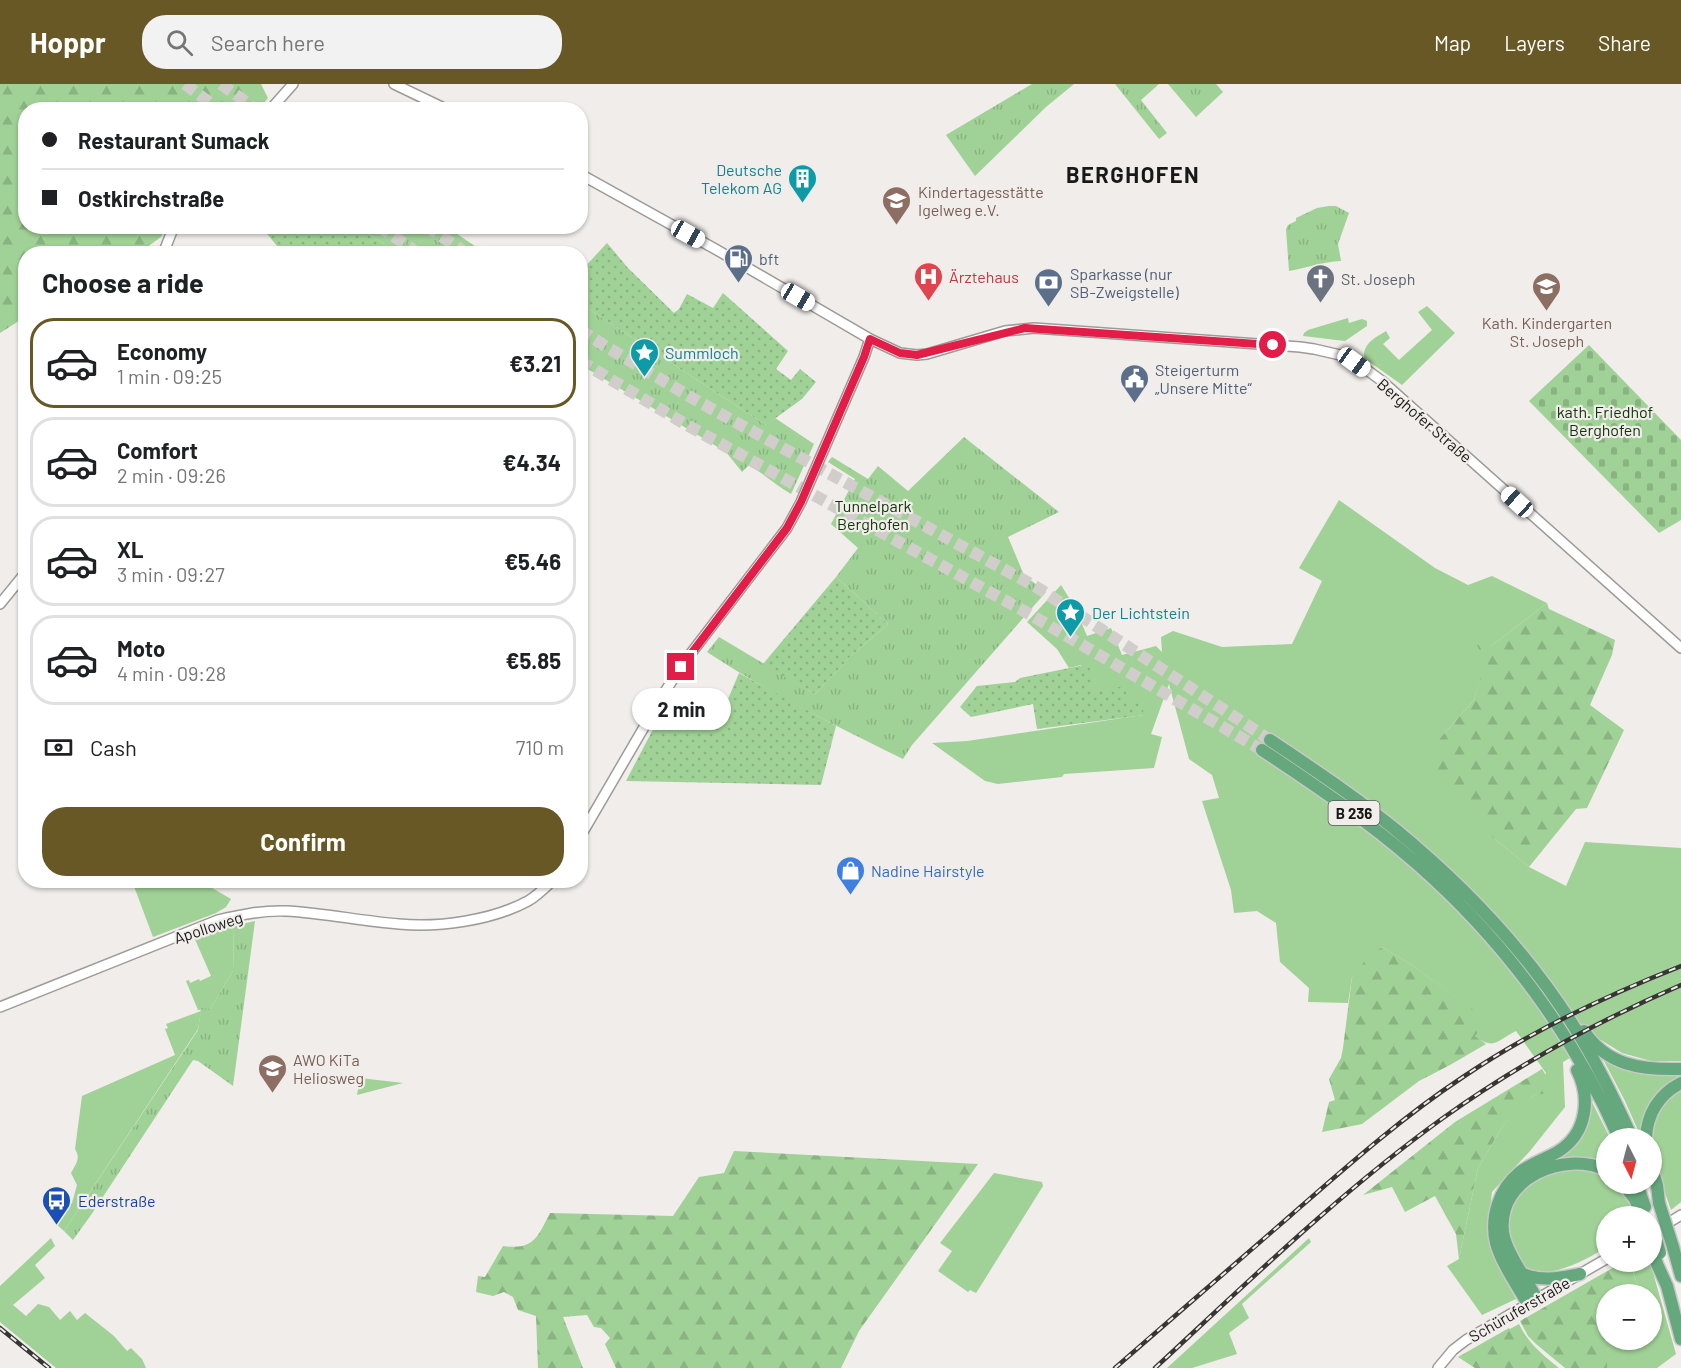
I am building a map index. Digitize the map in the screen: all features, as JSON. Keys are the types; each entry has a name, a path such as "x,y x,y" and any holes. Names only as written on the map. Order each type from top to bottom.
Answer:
{"highway":[{"name":"B 236","path":"1270,740 1363,804 1440,868 1498,926 1574,1026 1605,1081 1627,1128"},
{"name":"B 236","path":"1262,750 1359,817 1440,884 1474,918 1513,964 1564,1035 1590,1079 1614,1128"},
{"path":"1550,992 1563,1000 1590,1040 1607,1055 1641,1068 1681,1069"},
{"path":"1532,1301 1500,1254 1494,1230 1495,1218 1497,1205 1510,1182 1528,1166 1568,1144 1581,1126 1586,1105 1584,1090 1581,1078 1567,1053 1564,1035"},
{"path":"1647,1128 1654,1107 1670,1090 1681,1083"},
{"path":"1532,1301 1523,1274 1510,1253 1503,1232 1505,1212 1512,1194 1518,1186 1535,1173 1570,1164 1596,1166"},
{"path":"1655,1194 1681,1276"},
{"path":"1658,1194 1659,1203"},
{"path":"1662,1266 1666,1274 1681,1339"},
{"path":"1523,1274 1546,1280 1580,1274"}],"street":[{"path":"277,102 293,84"},
{"path":"394,84 431,102"},
{"name":"Berghofer Straße","path":"588,178 870,339 900,353 917,355 1015,329 1034,328 1300,347 1348,357 1390,388 1681,648"},
{"path":"588,823 682,665 787,528 801,502 870,339"},
{"path":"0,604 18,582"},
{"name":"Apolloweg","path":"0,1007 218,920 246,914 284,911 411,925 452,922 499,913 529,900 543,888"},
{"path":"1662,1227 1681,1215"},
{"name":"Schüruferstraße","path":"1438,1368 1453,1350 1466,1340 1596,1265"}],"green space":[{"path":"0,84 261,84 268,98 265,102 18,102 18,234 163,234 149,246 18,246 18,321 0,333"},
{"path":"1032,84 1074,84 1046,107 975,176 946,135"},
{"path":"1115,84 1159,84 1141,100 1167,133 1159,139"},
{"path":"1168,84 1216,84 1223,92 1196,117"},
{"path":"1336,206 1349,213 1338,244 1341,261 1289,271 1286,229 1288,225 1296,221 1296,218 1317,208"},
{"path":"267,234 369,234 387,246 277,246"},
{"path":"369,234 457,234 475,246 387,246"},
{"path":"607,243 628,268 674,313 679,309 687,294 713,308 723,293 788,351 776,369 791,380 800,369 816,382 802,399 766,425 588,309 588,263"},
{"path":"1427,306 1455,333 1402,385 1364,358 1365,348 1386,331 1390,338 1383,344 1399,360 1432,330 1418,312"},
{"name":"Tunnelpark Berghofen","path":"588,309 766,425 775,418 814,444 791,494 749,465 742,472 726,452 588,369"},
{"path":"1348,318 1349,323 1362,319 1367,321 1367,326 1345,341 1303,336 1308,330"},
{"name":"kath. Friedhof Berghofen","path":"1589,345 1681,440 1681,520 1659,533 1529,401"},
{"path":"964,437 1059,512 1008,537 1024,575 1046,592 912,745 903,759 779,695 707,652 719,637 815,694 851,656 888,624 836,577 858,548 831,524 855,479 828,462 832,457 868,479 878,466 908,491"},
{"path":"1339,500 1435,568 1468,585 1492,576 1547,603 1491,646 1474,700 1440,738 1496,840 1529,867 1566,886 1585,842 1681,848 1681,1061 1651,1061 1622,1053 1601,1040 1563,1062 1565,1107 1530,1151 1492,1192 1487,1234 1505,1279 1516,1299 1482,1315 1447,1266 1459,1259 1478,1168 1502,1127 1520,1105 1535,1095 1546,1073 1516,1031 1496,1043 1487,1043 1475,1036 1488,1021 1409,963 1382,947 1352,977 1348,1003 1308,1002 1309,988 1280,962 1276,923 1257,911 1234,913 1231,890 1202,801 1219,798 1212,775 1189,759 1169,684 1151,734 1162,737 1154,768 1064,774 1062,777 998,784 985,781 932,743 967,741 1143,715 1127,701 1094,691 1081,665 1069,668 1057,649 1027,622 1061,585 1076,609 1087,636 1111,628 1122,655 1156,646 1162,652 1161,637 1173,631 1222,647 1292,644 1322,581 1299,568"},
{"path":"836,577 888,624 851,656 815,694 763,664"},
{"path":"1547,603 1549,609 1615,640 1612,655 1590,705 1624,730 1587,808 1576,809 1529,867 1496,840 1451,797 1436,770 1440,738 1474,700 1485,662 1477,645 1491,646"},
{"path":"1089,664 1094,691 1125,686 1127,701 1141,700 1144,715 1037,729 1033,704 971,717 960,707 977,686 1015,682 1020,678"},
{"path":"739,673 836,726 821,785 626,781 661,714 691,722 723,711"},
{"path":"135,888 212,888 231,899 226,907 216,913 153,937"},
{"path":"255,921 233,1086 198,1061 193,1060 73,1240 64,1231 198,1030 201,1008 210,1009 233,971 234,926"},
{"path":"234,926 233,971 210,1009 198,1010 186,981 189,980 190,983 199,979 200,981 211,976 194,937"},
{"path":"1382,947 1409,963 1489,1021 1475,1036 1486,1044 1419,1081 1362,1124 1322,1132 1329,1102 1335,1100 1329,1079 1341,1058 1352,977 1368,957"},
{"path":"201,1011 198,1029 64,1231 54,1222 72,1203 77,1185 71,1173 78,1158 75,1149 82,1096 175,1055 165,1029 168,1028 166,1024"},
{"path":"1604,1059 1681,1073 1681,1078 1647,1128 1637,1128"},
{"path":"1542,1069 1546,1077 1547,1093 1535,1095 1520,1106 1502,1127 1478,1168 1459,1259 1456,1234 1435,1196 1405,1212 1392,1187 1363,1195 1455,1122"},
{"path":"360,1078 403,1083 357,1095"},
{"path":"1681,1088 1681,1202 1671,1210 1662,1184 1662,1128 1652,1128 1662,1103"},
{"path":"1590,1098 1605,1128 1596,1128 1596,1166 1544,1164 1555,1159"},
{"path":"734,1151 978,1164 859,1331 841,1368 616,1368 605,1344 610,1338 601,1328 594,1327 587,1315 563,1317 583,1368 538,1368 536,1316 518,1310 513,1297 504,1292 493,1296 476,1292 478,1276 485,1277 503,1246 528,1244 538,1235 550,1213 673,1216 699,1177 724,1173"},
{"path":"1583,1168 1596,1172 1596,1194 1627,1194 1633,1206 1596,1206 1596,1254 1572,1265 1534,1275 1522,1266 1508,1235 1508,1214 1524,1186 1557,1169"},
{"path":"994,1173 1042,1182 1043,1186 976,1293 970,1290 968,1292 938,1271 952,1251 940,1243"},
{"path":"51,1238 55,1246 35,1265 45,1278 13,1305 26,1316 38,1304 49,1307 60,1320 70,1311 77,1320 85,1313 114,1336 127,1351 131,1348 142,1359 146,1368 56,1368 0,1322 0,1286"},
{"path":"1309,1238 1311,1242 1242,1304 1249,1318 1229,1333 1237,1354 1192,1368 1167,1368"},
{"path":"1606,1272 1633,1272 1637,1284 1596,1284 1596,1350 1607,1350 1607,1368 1565,1368 1528,1336 1520,1321"},
{"path":"1633,1272 1653,1272 1656,1284 1637,1284"},
{"path":"1662,1304 1676,1354 1657,1368 1607,1368 1607,1350 1662,1350"},
{"path":"1519,1324 1531,1343 1559,1368 1475,1368 1458,1357 1509,1328"}],"tunnel":[{"path":"185,84 209,102"},
{"path":"221,84 246,102"},
{"path":"390,234 408,246"},
{"path":"438,234 456,246"},
{"path":"588,335 699,402 1038,588 1270,740"},
{"path":"588,366 685,424 1024,611 1262,750"}],"railway":[{"path":"1115,1368 1353,1161 1440,1093 1515,1044 1597,1002 1681,966"},
{"path":"1155,1368 1331,1207 1443,1118 1500,1080 1559,1045 1681,985"},
{"path":"0,1328 49,1368"}],"place":[{"name":"Deutsche Telekom AG","path":"803,204"},
{"name":"Kindertagesstätte Igelweg e.V.","path":"897,226"},
{"name":"bft","path":"738,284"},
{"name":"Ärztehaus","path":"928,302"},
{"name":"St. Joseph","path":"1320,304"},
{"name":"Sparkasse (nur SB-Zweigstelle)","path":"1049,308"},
{"name":"Kath. Kindergarten St. Joseph","path":"1547,312"},
{"name":"Summloch","path":"644,378"},
{"name":"Steigerturm „Unsere Mitte“","path":"1134,404"},
{"name":"Der Lichtstein","path":"1071,638"},
{"name":"Nadine Hairstyle","path":"850,896"},
{"name":"AWO KiTa Heliosweg","path":"272,1094"},
{"name":"Ederstraße","path":"57,1226"}],"district":[{"name":"BERGHOFEN","path":"1133,174"}],"route":[{"path":"681,667 787,528 801,502 870,339 900,353 911,355 927,354 994,334 1025,328 1273,345"}]}
